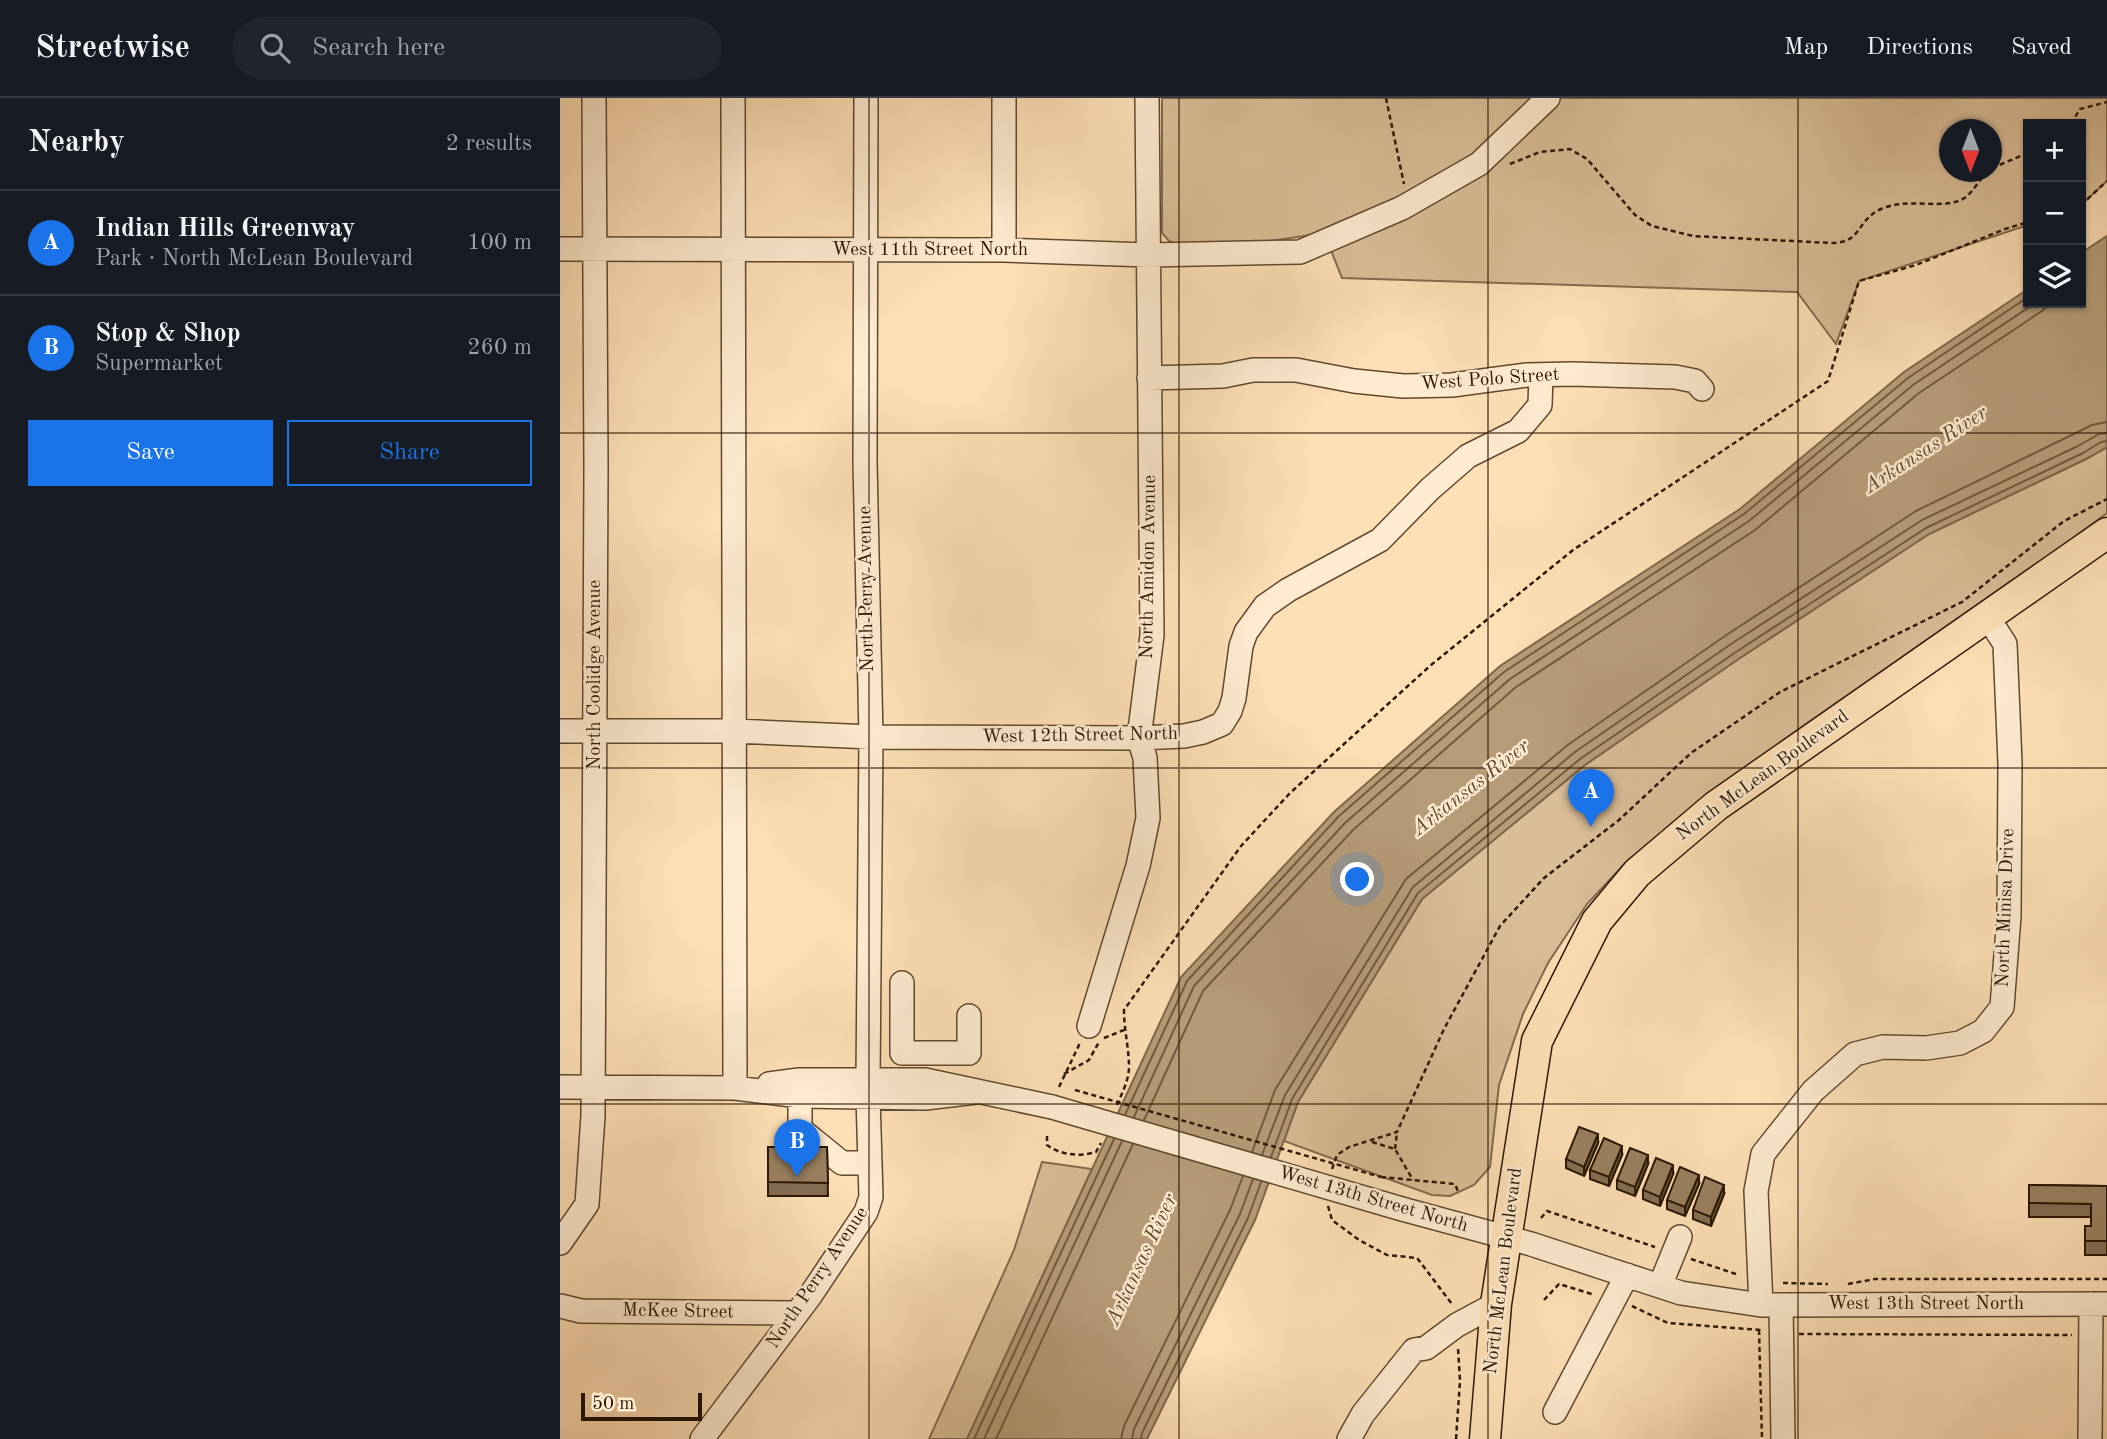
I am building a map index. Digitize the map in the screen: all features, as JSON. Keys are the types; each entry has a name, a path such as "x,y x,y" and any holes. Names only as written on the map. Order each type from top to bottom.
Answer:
{"main road":[{"name":"North McLean Boulevard","path":"1485,1439 1496,1304 1537,1041 1597,921 1637,873 1716,806 2107,533"}],"street":[{"name":"North Coolidge Avenue","path":"560,1243 587,1204 593,1116 594,98"},
{"path":"733,98 735,1088"},
{"name":"North Perry Avenue","path":"702,1439 797,1313 866,1212 871,1197 868,1088 871,737 865,462 866,98"},
{"path":"1004,98 1004,250"},
{"name":"North Amidon Avenue","path":"1089,1026 1138,866 1148,818 1146,767 1139,738 1152,635 1147,98"},
{"path":"1407,205 1479,164 1548,98"},
{"name":"West 11th Street North","path":"560,249 1004,250 1148,255 1300,252 1407,205"},
{"name":"West Polo Street","path":"1149,378 1223,376 1253,370 1296,370 1354,381 1403,386 1452,385 1572,374 1675,377 1695,381 1702,388"},
{"name":"West 12th Street North","path":"560,731 734,731 871,737 1139,738 1184,736 1203,732 1222,724 1230,711 1241,646 1246,632 1265,606 1288,590 1380,540 1430,489 1468,456 1518,430 1540,405 1541,375"},
{"name":"North Minisa Drive","path":"1783,1439 1775,1297 1756,1191 1763,1154 1813,1091 1855,1054 1883,1047 1926,1048 1960,1043 1983,1031 2001,1007 2008,916 2010,763 2005,645 1987,616"},
{"path":"902,984 902,1053 969,1053 969,1016"},
{"name":"West 13th Street North","path":"735,1088 799,1080 868,1088"},
{"name":"West 13th Street North","path":"560,1087 735,1088 800,1096 925,1080 1052,1107 1507,1237 1681,1293 2099,1304"},
{"path":"800,1096 800,1129 842,1163 870,1163"},
{"path":"1660,1286 1677,1245"},
{"path":"1555,1412 1627,1275"},
{"path":"1349,1439 1363,1414 1414,1350 1426,1348 1457,1325 1496,1304"},
{"path":"2090,1439 2099,1304"},
{"name":"McKee Street","path":"560,1306 582,1311 797,1313"},
{"path":"1776,1439 1783,1439"}],"path":[{"path":"1386,98 1407,205"},
{"path":"2074,119 2080,109 2107,102"},
{"path":"1501,168 1533,153 1570,149 1587,159 1635,215 1652,226 1693,236 1830,243 1840,243 1853,238 1865,219 1882,208 1908,202 1957,202 1971,192 1978,182"},
{"path":"2002,164 2023,155"},
{"path":"2086,200 2107,181"},
{"path":"1115,1109 1125,1087 1129,1069 1124,1010 1241,846 1310,775 1431,664 1573,550 1828,381 1859,281 1916,265 2023,224"},
{"path":"1089,1026 1064,1074 1089,1060 1101,1039 1124,1030"},
{"path":"1075,1090 1381,1177 1455,1184 1459,1194"},
{"path":"1396,1132 1395,1149 1413,1180"},
{"path":"1047,1136 1047,1145 1053,1150 1083,1156 1096,1152 1101,1141"},
{"path":"1370,1142 1395,1149"},
{"path":"1541,1218 1546,1211 1677,1245 1736,1274"},
{"path":"1846,1284 1875,1279 2107,1279"},
{"path":"1775,1297 1833,1284"},
{"path":"1759,1330 1762,1439"}],"shaded area":[{"path":"1162,98 2107,98 2107,181 2086,200 2086,119 2023,119 2023,227 1859,281 1836,344 1797,292 1342,278 1324,233 1270,241 1182,246 1169,241 1162,233"},
{"path":"2107,447 2107,513 2000,593 1715,793 1628,860 1587,904 1548,963 1523,1014 1499,1085 1490,1167 1474,1185 1450,1196 1432,1195 1284,1141 1298,1102 1422,899 1585,765 1740,658 1929,534"},
{"path":"1042,1162 1092,1169 967,1439 929,1439 1014,1250"}],"water":[{"name":"Arkansas River","path":"2107,236 2107,447 1929,534 1740,658 1585,765 1422,899 1298,1102 1255,1220 1147,1439 967,1439 1181,977 1334,812 1500,666 1740,509 1904,372 2023,292 2023,308 2086,308 2086,250"}],"building":[{"path":"1579,1127 1598,1134 1584,1167 1566,1159"},
{"path":"1604,1138 1622,1146 1609,1177 1590,1170"},
{"path":"768,1147 827,1147 828,1183 768,1182"},
{"path":"1630,1148 1648,1155 1635,1187 1617,1180"},
{"path":"1656,1158 1673,1165 1660,1197 1643,1190"},
{"path":"1680,1167 1699,1175 1685,1207 1667,1200"},
{"path":"1705,1177 1724,1185 1711,1217 1693,1210"},
{"path":"2029,1185 2107,1186 2107,1241 2085,1241 2085,1226 2091,1226 2091,1204 2029,1203"}],"place":[{"name":"Indian Hills Greenway","path":"1591,827"},
{"name":"Stop & Shop","path":"797,1177"}]}
